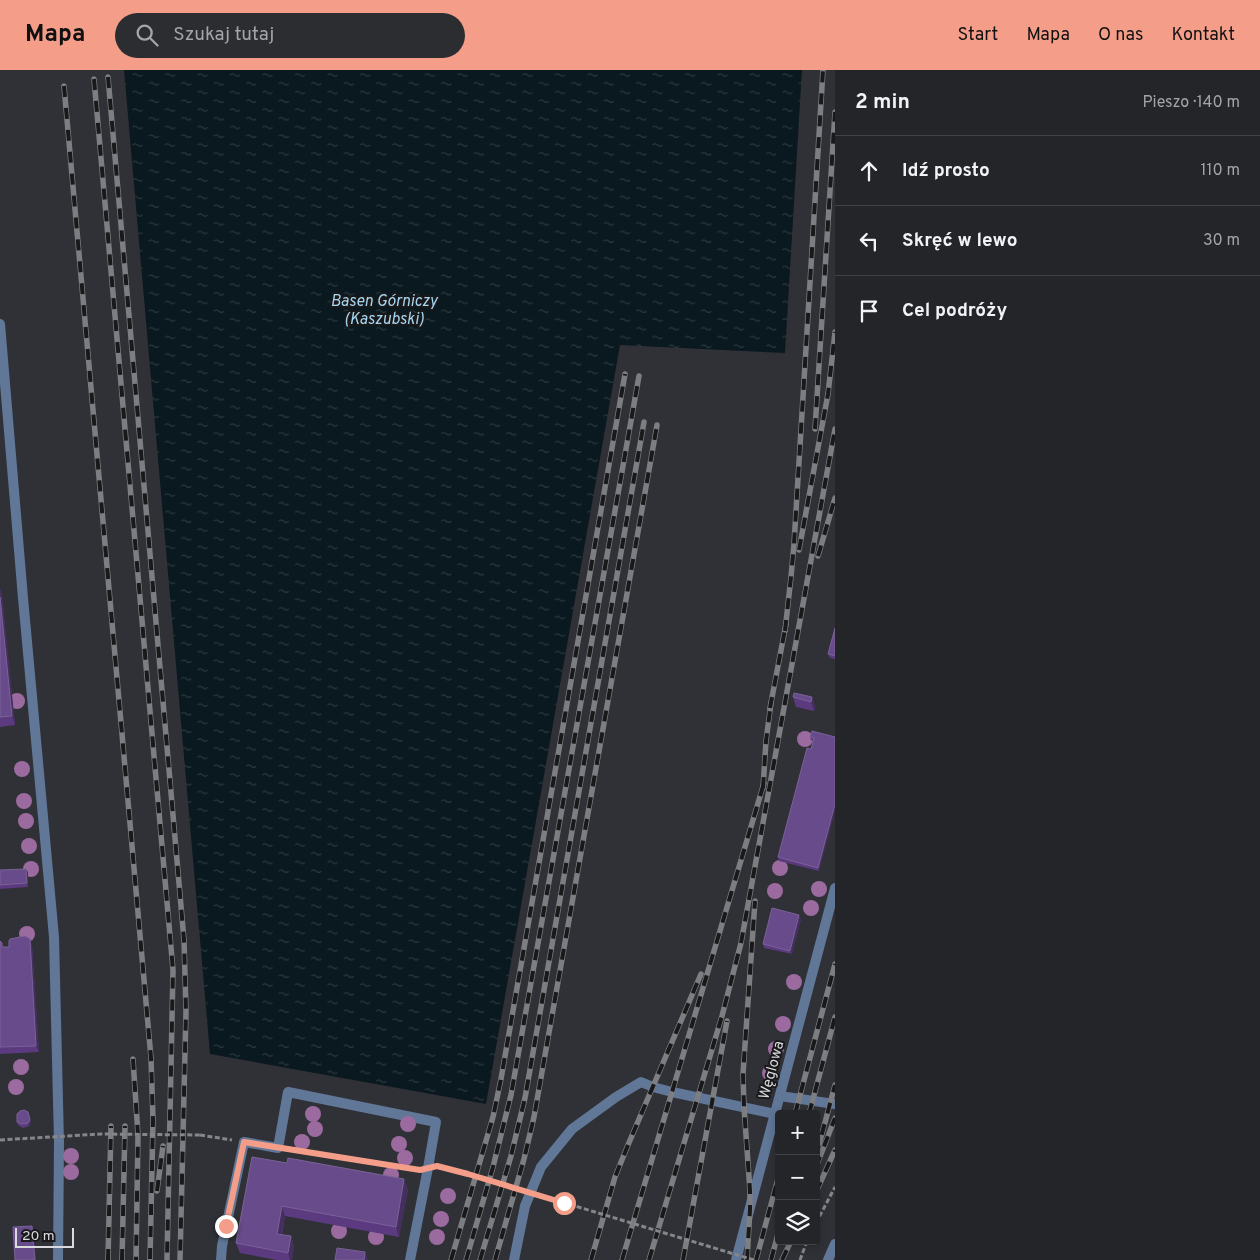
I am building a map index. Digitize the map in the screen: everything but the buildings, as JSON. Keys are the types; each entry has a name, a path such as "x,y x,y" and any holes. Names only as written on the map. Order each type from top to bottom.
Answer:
{"lane":[{"path":"0,324 54,937 60,1142 58,1260"},
{"name":"Węglowa","path":"776,1110 835,888"},
{"path":"514,1260 525,1206 541,1167 572,1129 616,1097 641,1082 662,1090 775,1114"},
{"path":"221,1260 222,1246 244,1142 278,1148 288,1092 436,1122 410,1260"},
{"path":"780,1096 835,1104"},
{"name":"Węglowa","path":"736,1260 775,1114"},
{"path":"828,1260 835,1244"}],"path":[{"path":"0,1140 101,1134 200,1135 229,1140"},
{"path":"278,1148 420,1170 437,1166 754,1260"},
{"path":"820,1215 835,1187"},
{"path":"800,1260 806,1245"}],"water":[{"name":"Basen Górniczy (Kaszubski)","path":"124,70 802,70 785,353 620,345 486,1104 210,1054"}],"railway":[{"path":"785,631 794,544 823,70"},
{"path":"108,77 184,940 186,1011 180,1260"},
{"path":"94,79 173,970 167,1260"},
{"path":"64,86 151,1058 153,1120 150,1260"},
{"path":"815,429 835,112"},
{"path":"799,550 828,394 835,332"},
{"path":"451,1260 493,1117 501,1079 625,374"},
{"path":"466,1260 493,1167 511,1095 639,376"},
{"path":"480,1260 511,1156 525,1098 644,422"},
{"path":"495,1260 534,1117 657,425"},
{"path":"649,1260 722,1016 741,943 835,429"},
{"path":"818,556 835,498"},
{"path":"770,708 786,624"},
{"path":"763,788 771,703"},
{"path":"622,1260 764,783"},
{"path":"747,1260 750,1191 743,1074 755,901"},
{"path":"796,1110 835,964"},
{"path":"591,1260 615,1177 701,974"},
{"path":"810,1110 835,1017"},
{"path":"683,1260 727,1021"},
{"path":"133,1059 138,1135 136,1260"},
{"path":"816,1155 835,1085"},
{"path":"820,1157 835,1118"},
{"path":"108,1260 111,1126"},
{"path":"122,1260 125,1126"},
{"path":"157,1191 163,1146"},
{"path":"820,1183 835,1150"},
{"path":"756,1260 775,1190"},
{"path":"771,1260 775,1245"},
{"path":"782,1260 789,1245"}],"route":[{"path":"226,1226 244,1142 420,1170 437,1166 564,1203"}]}
